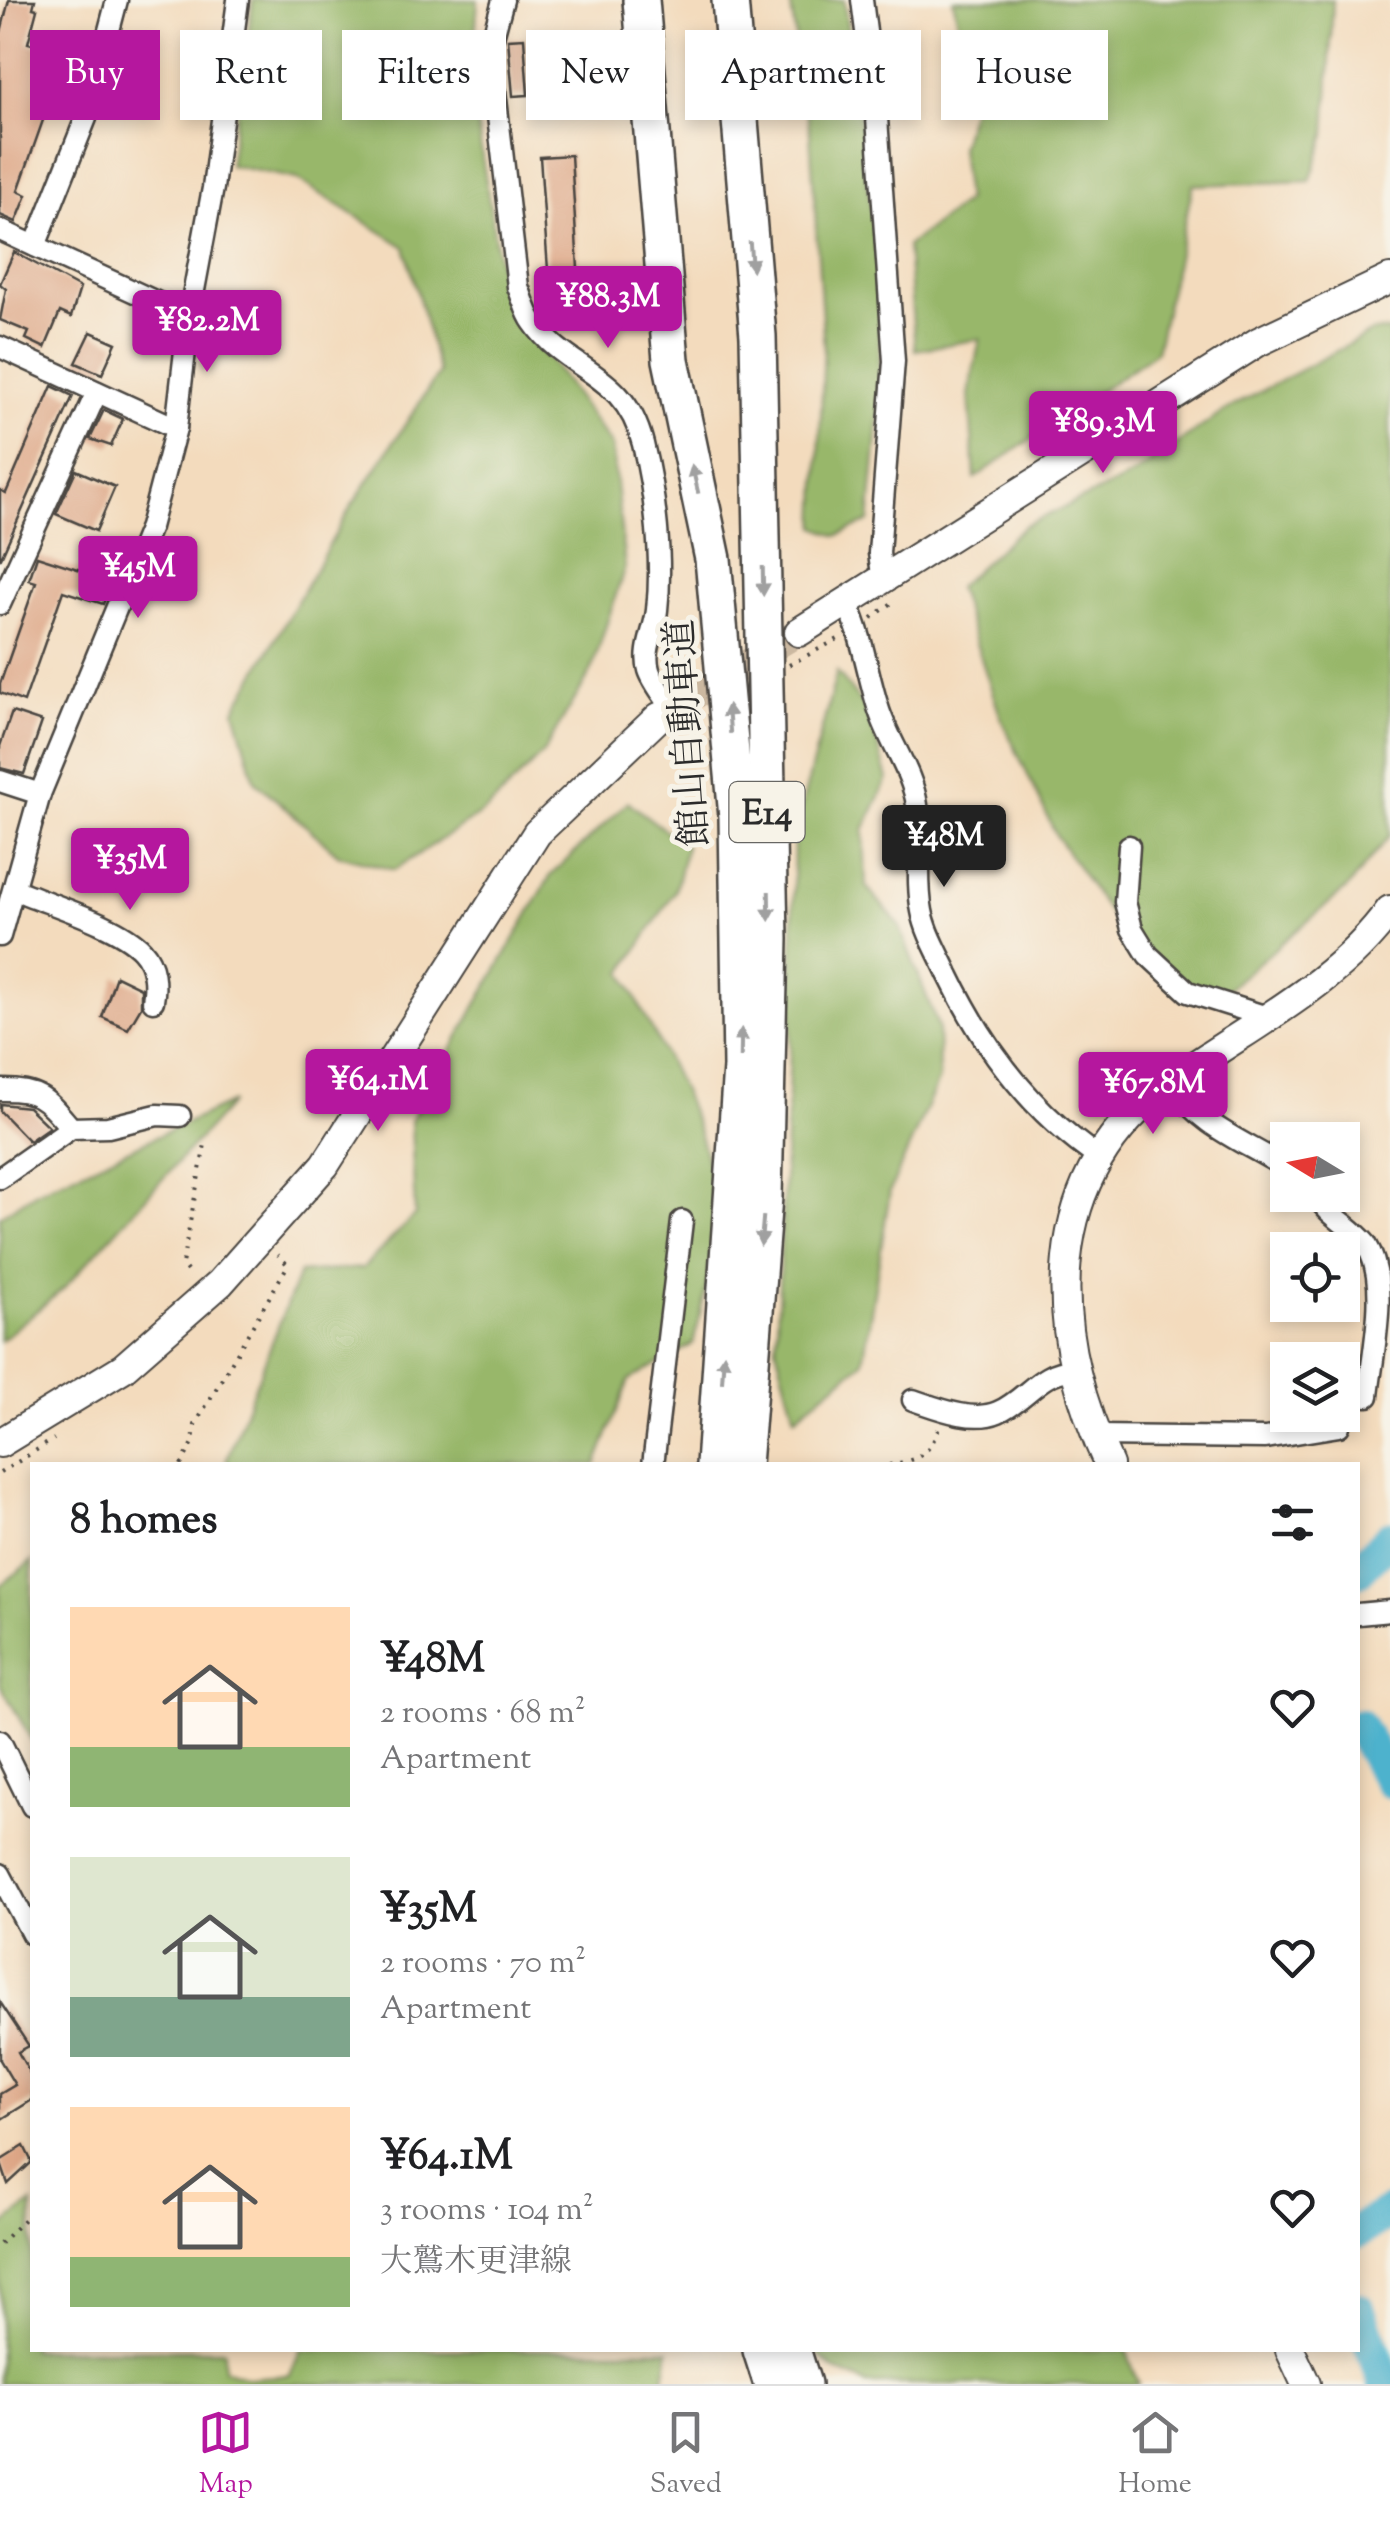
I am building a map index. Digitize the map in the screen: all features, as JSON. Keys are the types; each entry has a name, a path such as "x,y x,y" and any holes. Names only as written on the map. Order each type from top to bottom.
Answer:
{"highway":[{"name":"館山自動車道","path":"641,0 671,360 714,559 737,817 741,1067 714,1462"},
{"name":"館山自動車道","path":"730,0 758,354 770,957 764,1197 743,1462"},
{"path":"762,2352 772,2384"},
{"path":"793,2352 803,2384"}],"main road":[{"path":"799,632 853,617 1258,342 1390,279"},
{"path":"0,1443 123,1368 220,1283 325,1165 537,834 666,713"},
{"path":"1108,1462 1072,1370 1063,1290 1069,1244 1080,1204 1101,1160 1124,1126 1170,1083 1338,968 1390,910"},
{"path":"1291,2352 1306,2384"}],"street":[{"path":"35,246 86,118 117,0"},
{"path":"0,936 40,794 150,527 176,428 189,317 213,188 238,0"},
{"path":"503,0 490,48 518,287 532,322 564,352 604,378 629,408 642,441 654,510 657,610 647,655 649,673 666,713"},
{"path":"862,0 877,118 894,361 879,553 892,590"},
{"path":"0,230 189,317"},
{"path":"2,352 176,428"},
{"path":"0,604 97,392"},
{"path":"853,617 878,710 914,792 920,830 919,893 933,942 976,1025 1018,1087 1067,1136 1101,1160"},
{"path":"0,782 40,794"},
{"path":"1129,846 1125,902 1132,929 1148,954 1188,992 1266,1017"},
{"path":"14,889 112,931 143,950 157,983 152,1001"},
{"path":"1170,1083 1216,1130 1270,1159"},
{"path":"0,1090 26,1089 44,1098 72,1128"},
{"path":"0,1178 72,1128 108,1127 157,1114 180,1116"},
{"path":"1328,1212 1361,1238 1381,1269 1368,1396"},
{"path":"653,1462 682,1221"},
{"path":"912,1400 944,1411 987,1416 1001,1411 1054,1371 1072,1370"},
{"path":"1096,1436 1265,1438 1302,1432"},
{"path":"1360,1614 1390,1611"},
{"path":"0,1741 30,1802"},
{"path":"0,1874 30,1930"}],"path":[{"path":"782,669 892,590"},
{"path":"187,1271 182,1264 206,1138"},
{"path":"182,1462 194,1443 194,1426 288,1264 261,1236"},
{"path":"904,1462 920,1459 931,1450 944,1411"},
{"path":"0,1473 67,1430"},
{"path":"0,2244 30,2213"}],"green space":[{"path":"253,0 478,0 476,30 342,30 342,120 476,120 504,297 612,446 625,567 591,672 543,753 488,809 394,870 339,855 255,781 235,710 351,507 439,373 405,247 297,179 229,165 236,120 322,120 322,30 249,30"},
{"path":"790,0 844,0 848,30 795,30"},
{"path":"953,0 1333,0 1326,135 1310,181 1193,185 1156,352 975,478 969,394 980,339 915,350 907,246 966,201 960,147 968,120 1108,120 1108,30 960,30"},
{"path":"808,120 860,120 880,278 880,405 869,522 837,536 816,527 824,349"},
{"path":"1374,331 1390,331 1390,835 1347,888 1213,1001 1136,953 1057,837 1001,718 957,587 1024,526 1128,478 1226,410"},
{"path":"837,672 868,711 888,779 864,830 866,886 899,925 938,1026 939,1079 890,1191 863,1362 795,1417 776,1347 792,1011 794,834"},
{"path":"628,802 686,846 675,891 623,972 693,1116 710,1176 713,1242 693,1344 629,1380 597,1462 228,1462 299,1273 363,1268 415,1215 411,1120 551,875"},
{"path":"232,1102 64,1288 0,1341 0,1216 38,1191"},
{"path":"30,1563 30,1737 0,1684 0,1586"},
{"path":"30,2205 30,2352 224,2352 224,2369 249,2378 290,2375 300,2352 669,2352 663,2384 0,2384 0,2228"},
{"path":"816,2352 1127,2352 1139,2384 867,2384 833,2369"}],"building":[{"path":"9,0 35,0 33,8 37,9 28,43 30,120 43,120 18,191 27,195 16,222 0,215 0,36"},
{"path":"524,38 526,95 513,96 508,39"},
{"path":"571,155 578,269 548,270 540,157"},
{"path":"14,252 80,288 71,317 60,312 45,348 26,339 29,332 0,320 6,289 0,284"},
{"path":"91,332 116,343 102,374 76,363"},
{"path":"52,386 73,396 0,560 0,490 6,493"},
{"path":"104,410 123,419 111,446 90,439"},
{"path":"76,470 115,487 96,531 56,514"},
{"path":"37,556 112,580 103,604 63,591 24,702 0,693 0,684 36,582 29,580"},
{"path":"12,712 42,722 24,774 0,768 0,746"},
{"path":"116,976 141,988 141,1007 128,1029 102,1017"},
{"path":"0,1104 28,1107 49,1127 29,1141 0,1111"},
{"path":"0,2002 29,2046 18,2052 30,2073 30,2101 0,2120 0,2094 15,2085 0,2060"},
{"path":"24,2146 30,2158 30,2164 8,2184 0,2161"}],"waterway":[{"path":"1360,1568 1390,1538"},
{"path":"1360,1729 1390,1781"},
{"path":"1360,2230 1390,2212"},
{"path":"1360,2315 1386,2384"}],"tunnel":[{"path":"659,717 799,632"}]}
